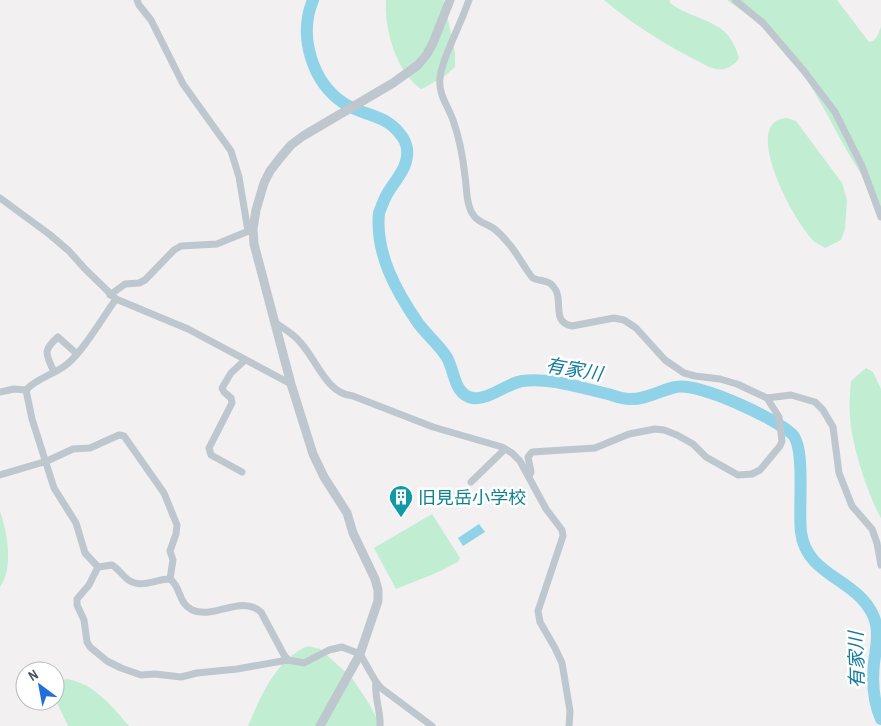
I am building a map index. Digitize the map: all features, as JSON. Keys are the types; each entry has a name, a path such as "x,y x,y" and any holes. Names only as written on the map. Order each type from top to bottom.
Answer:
{"street":[{"path":"137,0 151,20 183,84 231,152 291,384 317,466 347,513 353,533 375,578 378,590 376,612 360,654 320,726"},
{"path":"251,230 259,197 270,171 291,146 303,136 393,83 418,65 434,43 450,0"},
{"path":"469,0 446,54 440,76 440,86 442,98 454,122 472,215 499,232 523,262 531,277 546,280 552,285 559,297 559,314 563,323 572,326 614,318 624,320 636,328 674,367 684,373 737,384 768,398 791,395 815,402 824,410 832,427 839,473 852,506 872,529 881,565"},
{"path":"735,0 763,23 804,71 835,112 862,166 881,217"},
{"path":"434,43 446,54"},
{"path":"0,198 69,251 113,297 188,329 291,384"},
{"path":"0,392 14,389 26,390 32,384 65,366 77,354 113,297 125,284 139,283 145,280 168,256 181,246 218,244 251,230"},
{"path":"276,323 298,340 329,382 342,394 353,396 433,427 505,449 520,461 546,508 562,530 563,536 538,611 540,622 562,663 570,711 569,726"},
{"path":"54,372 46,353 48,346 58,337 77,354"},
{"path":"242,472 211,455 209,448 232,403 231,398 222,388 230,373 245,360"},
{"path":"26,390 32,419 47,461 54,488 76,523 85,553 98,566 112,565 128,580 135,583 143,584 170,579"},
{"path":"529,477 531,472 528,457 532,452 595,448 629,434 655,430 664,430 677,435 693,444 706,457 738,475 745,476 760,470 780,446 782,440 780,423 768,398"},
{"path":"0,475 47,461 73,449 90,448 119,435 124,436 164,493 177,525 170,552 173,560 170,579"},
{"path":"471,482 505,449"},
{"path":"98,566 89,585 77,599 77,605 84,620 87,642 90,647 121,668 141,675 154,674 181,677 288,660 304,663 329,650 342,647 360,654 381,688 432,726"},
{"path":"170,579 177,586 180,599 184,604 198,612 244,605 256,608 261,612 288,660"},
{"path":"376,682 380,726"}],"green space":[{"path":"386,0 444,0 455,53 455,67 446,75 421,89 412,81 398,61 393,49 387,24"},
{"path":"604,0 670,0 670,3 681,10 720,28 728,35 739,58 732,66 726,69 709,67 655,37"},
{"path":"727,0 837,0 869,42 876,39 881,27 881,211 816,96 790,56 774,38"},
{"path":"787,118 796,121 842,183 847,200 845,229 841,240 825,248 815,242 796,216 785,196 769,154 768,136 773,123"},
{"path":"866,368 873,372 881,389 881,518 861,469 851,428 851,381"},
{"path":"0,511 7,539 8,560 7,570 0,587"},
{"path":"432,514 460,558 458,562 436,573 396,589 374,548"},
{"path":"308,646 320,649 352,678 370,705 377,719 378,726 248,726 264,691 278,669 297,652"},
{"path":"65,680 76,681 94,691 129,726 68,726 61,711 65,711"}],"water":[{"path":"479,524 485,532 463,546 458,538"}],"waterway":[{"name":"有家川","path":"313,0 307,28 308,43 316,71 324,84 345,104 391,124 405,142 407,149 406,161 386,196 379,213 380,243 389,271 402,298 418,323 446,356 458,387 466,396 479,398 510,385 533,380 565,384 635,399 676,387 687,387 718,395 754,411 792,434 799,452 801,480 800,522 805,547 821,568 855,593 865,603 875,621 877,639 873,684 876,705 881,719"}],"place":[{"name":"旧見岳小学校","path":"401,518"}]}
